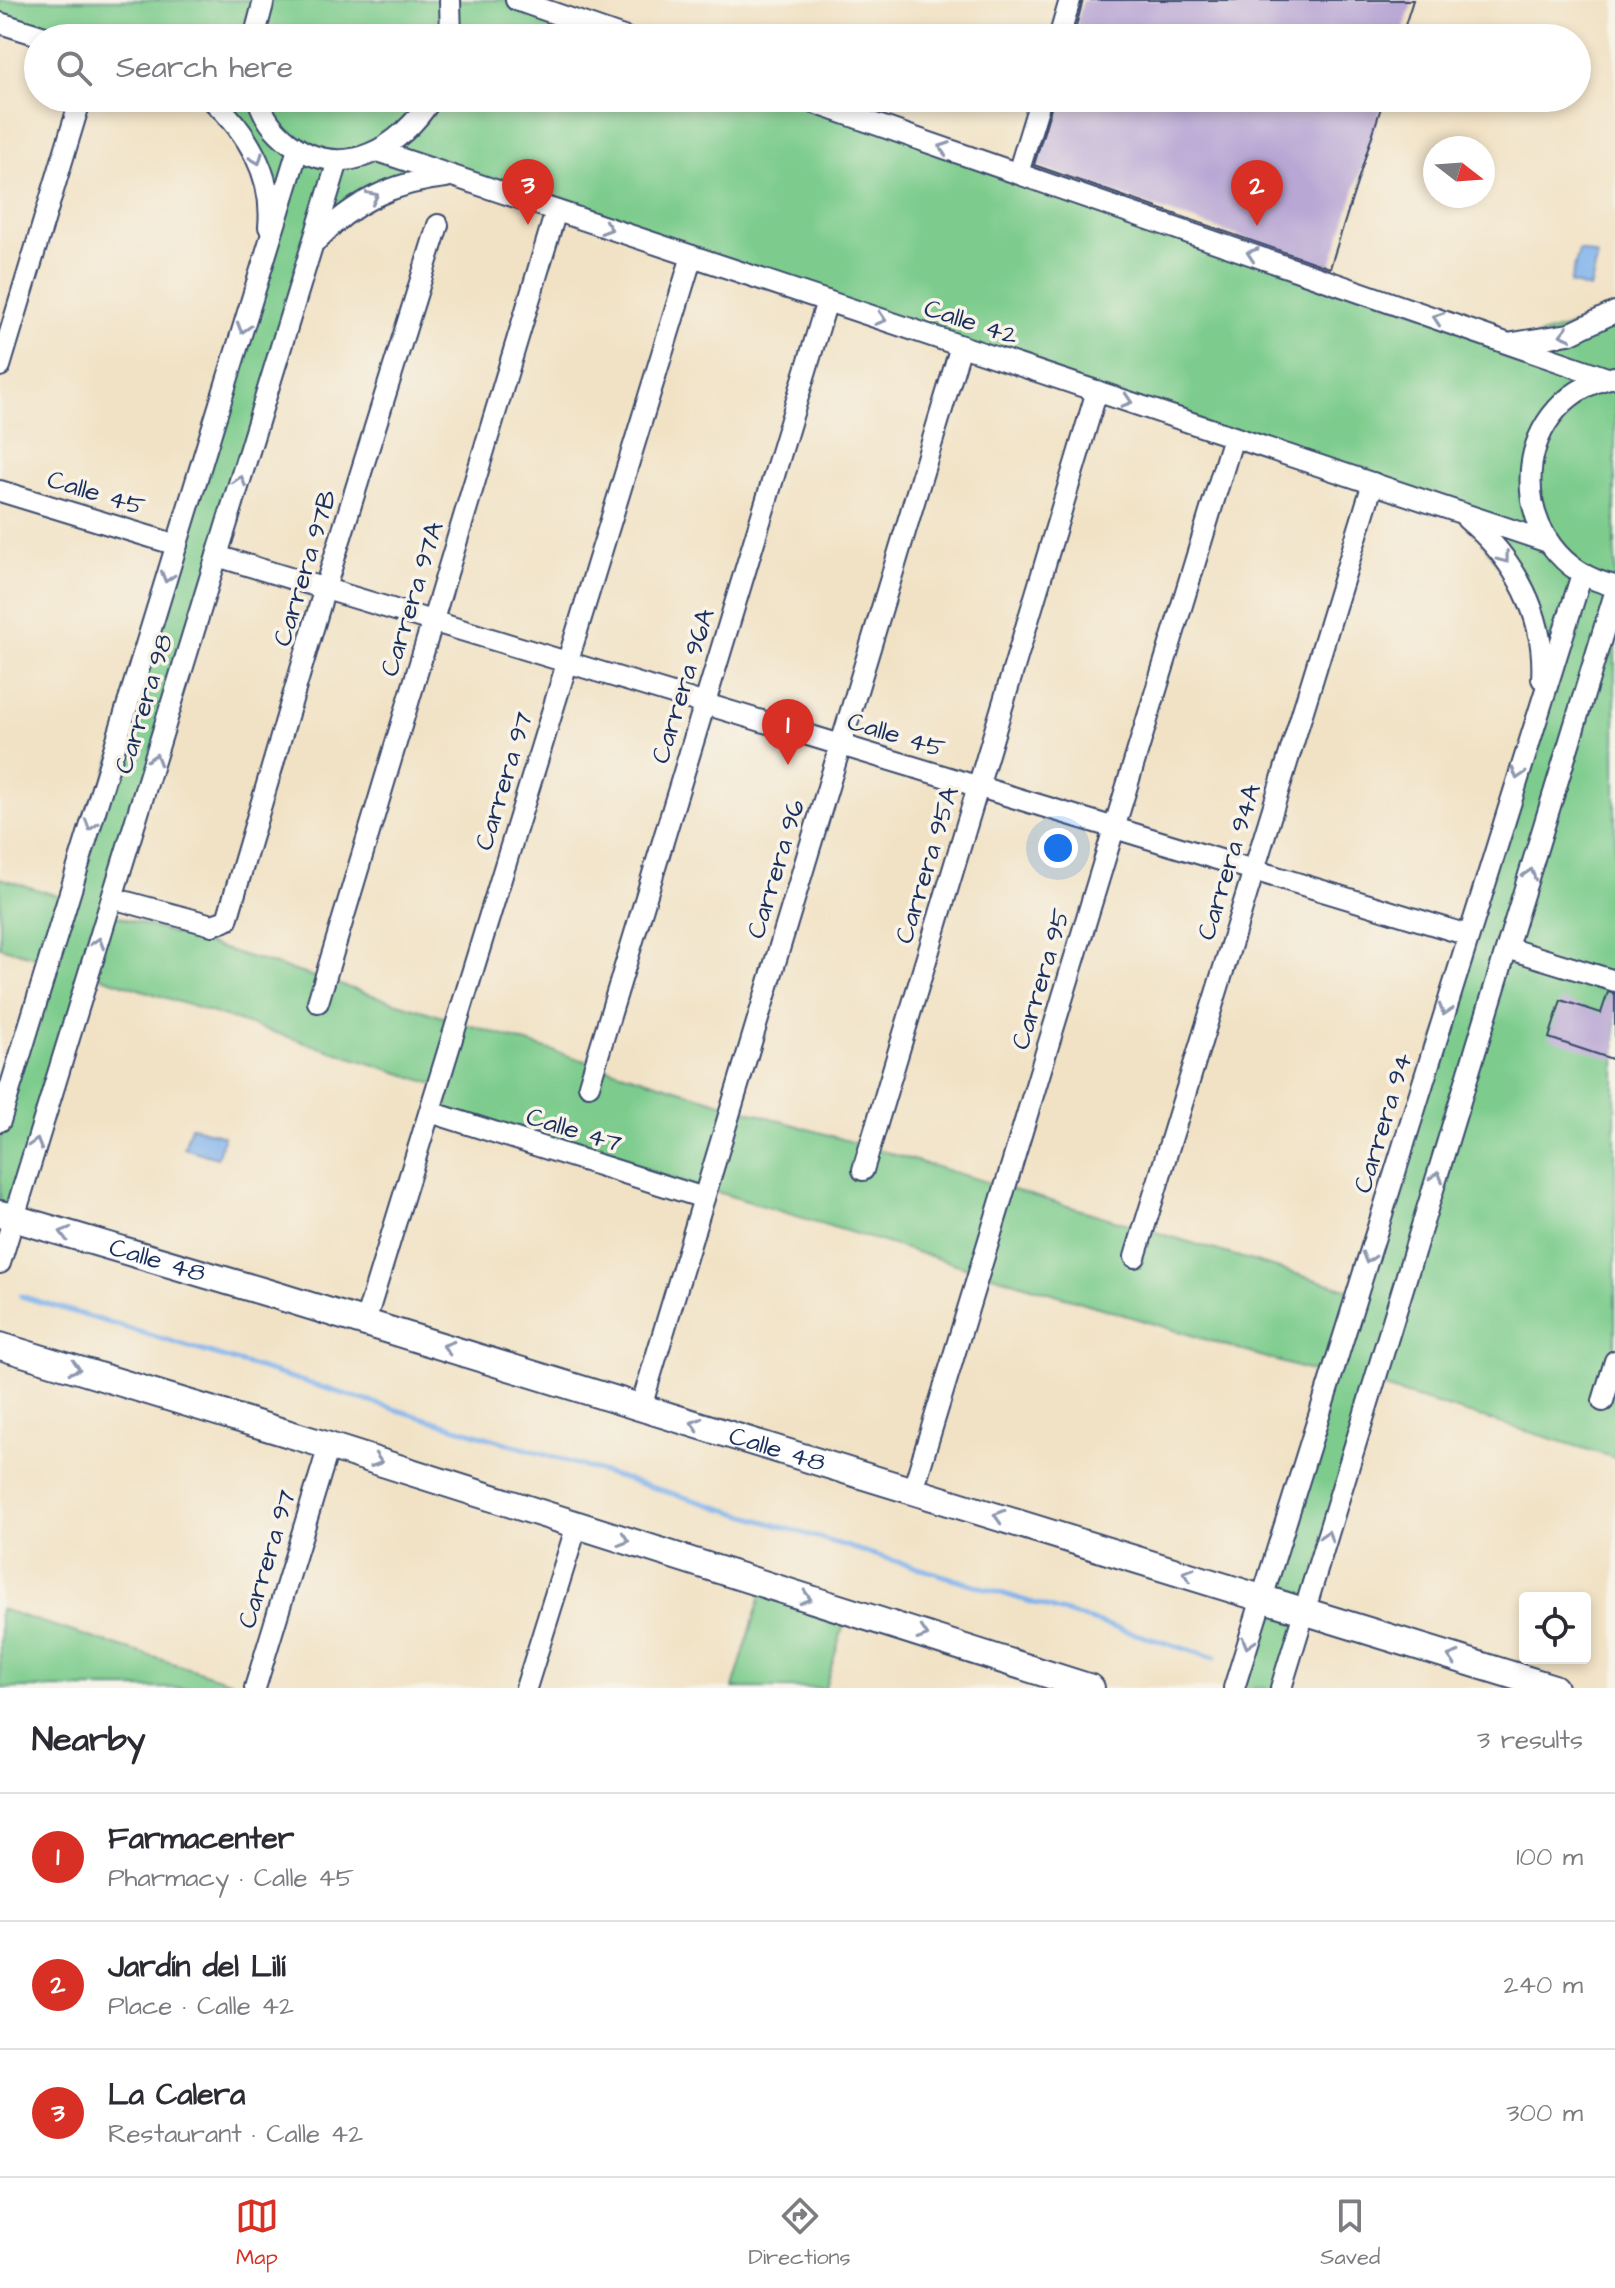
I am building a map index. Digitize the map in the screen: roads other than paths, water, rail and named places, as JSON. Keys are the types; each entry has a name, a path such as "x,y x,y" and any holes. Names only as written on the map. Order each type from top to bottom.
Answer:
{"main road":[{"name":"Calle 48","path":"7,1216 365,1322 1554,1688"},
{"path":"0,1346 577,1525 1040,1680 1091,1688"}],"street":[{"path":"258,24 264,0"},
{"path":"450,0 451,24"},
{"path":"1063,24 1070,0"},
{"path":"522,1 587,24"},
{"path":"0,23 24,30"},
{"path":"0,366 77,112"},
{"path":"226,112 253,148 265,182 270,218 266,254"},
{"path":"262,112 281,137 298,149 338,161 364,158 378,151 401,136 421,112"},
{"path":"841,112 1611,377"},
{"path":"1018,173 1037,112"},
{"name":"Carrera 98","path":"0,1121 298,149"},
{"name":"Calle 42","path":"378,151 1548,542"},
{"name":"Carrera 98","path":"0,1263 7,1216 112,898 338,161"},
{"path":"312,245 335,221 380,193 421,180 454,176"},
{"name":"Carrera 97A","path":"318,1002 556,211"},
{"name":"Carrera 97B","path":"112,898 222,925 227,920 325,588 438,225"},
{"name":"Carrera 97","path":"365,1322 692,256"},
{"name":"Carrera 96A","path":"589,1085 827,301"},
{"path":"1512,344 1569,334 1615,312"},
{"name":"Carrera 96","path":"641,1407 961,346"},
{"path":"1611,377 1584,388 1564,403 1547,422 1536,445 1530,469 1530,495 1536,519 1548,542 1582,574 1615,586"},
{"name":"Carrera 95A","path":"863,1170 1097,391"},
{"name":"Carrera 95","path":"913,1490 1233,437"},
{"name":"Carrera 94A","path":"1135,1257 1373,483"},
{"name":"Calle 45","path":"0,491 177,545"},
{"path":"1446,507 1487,536 1518,577 1539,636 1541,699"},
{"name":"Calle 45","path":"217,556 1468,935"},
{"name":"Carrera 94","path":"1234,1688 1582,574"},
{"path":"1281,1688 1615,593"},
{"path":"1584,697 1597,671 1615,647"},
{"path":"1507,948 1615,981"},
{"name":"Calle 47","path":"430,1112 704,1198"},
{"path":"1603,1401 1615,1361"},
{"name":"Carrera 97","path":"255,1688 329,1446"},
{"path":"526,1688 577,1525"}],"water":[{"path":"1579,250 1598,256 1590,289 1570,283"},
{"path":"191,1126 224,1136 217,1158 184,1148"}],"waterway":[{"path":"21,1296 1215,1658"}],"place":[{"name":"La Calera","path":"528,225"},
{"name":"Jardín del Lilí","path":"1257,226"},
{"name":"Farmacenter","path":"788,765"}]}
